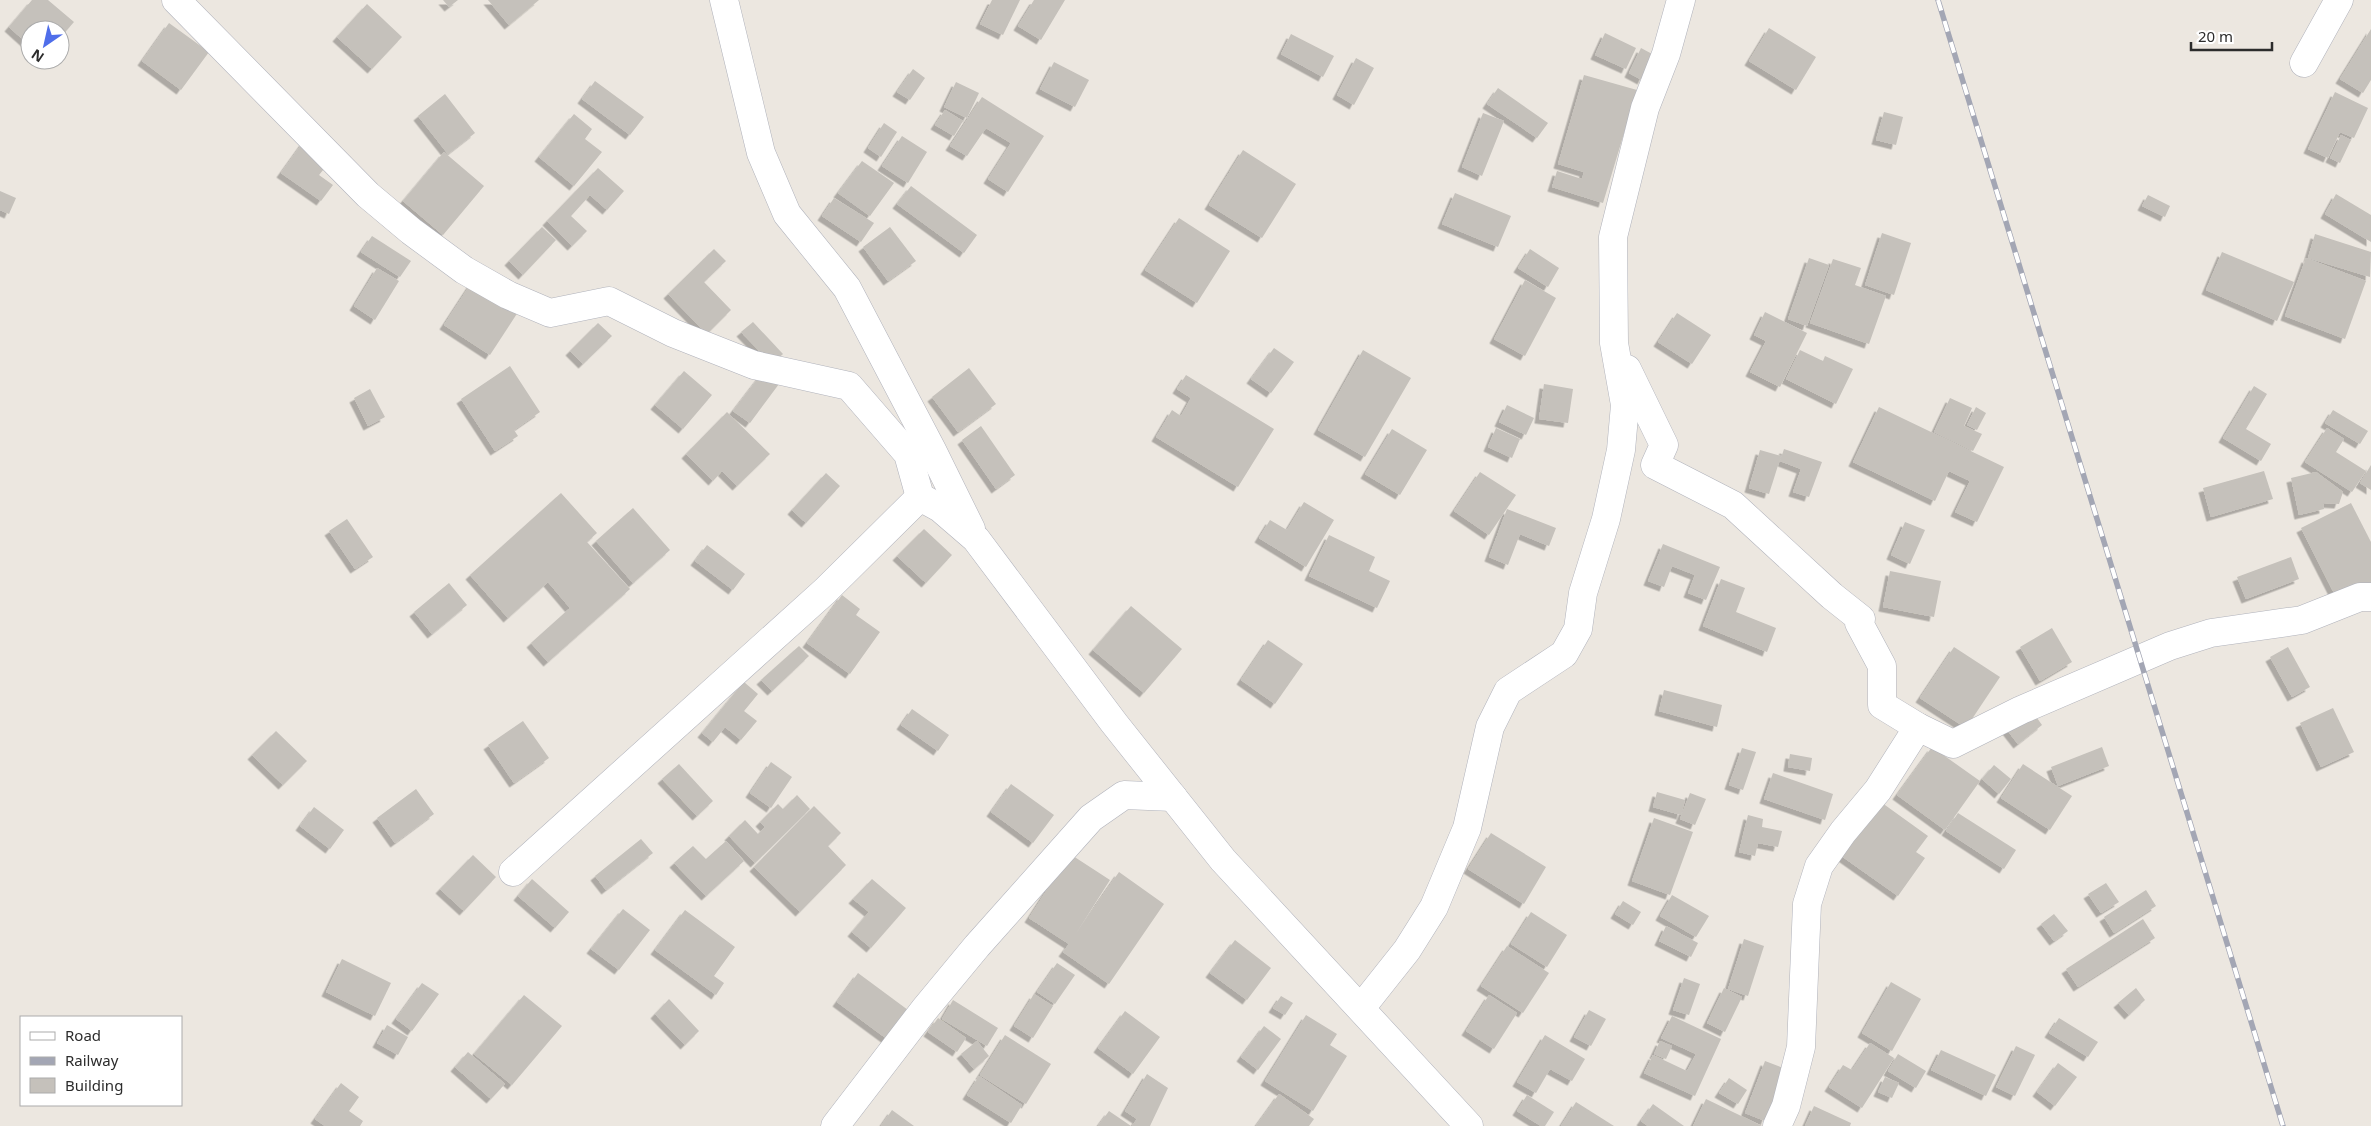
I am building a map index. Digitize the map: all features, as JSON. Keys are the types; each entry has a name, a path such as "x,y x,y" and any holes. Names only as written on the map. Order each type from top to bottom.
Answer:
{"street":[{"path":"176,0 368,195 464,270 508,296 550,313 610,302 674,333 754,365 849,386 908,454 920,497 940,508 976,540"},
{"path":"724,0 762,153 787,214 847,288 932,450 976,540 1114,723 1223,860 1469,1126"},
{"path":"1361,1008 1407,950 1434,907 1467,828 1490,727 1508,691 1564,654 1578,629 1583,593 1606,519 1621,450 1625,406 1614,343 1613,237 1645,108 1666,54 1681,0"},
{"path":"2304,63 2339,0"},
{"path":"1614,343 1664,445 1655,465 1733,505 1832,596 1861,619 1859,622 1862,630 1882,666 1882,704 1918,727 1953,744 2021,710 2170,646 2211,633 2302,620 2360,597 2371,597"},
{"path":"513,872 826,591 920,497"},
{"path":"1777,1126 1786,1106 1802,1047 1808,904 1819,866 1843,832 1878,790 1918,727"},
{"path":"835,1126 924,1010 977,946 1091,818 1124,795 1173,797"}],"building":[{"path":"32,0 48,0 74,22 70,27 70,20 20,20 20,37 9,27"},
{"path":"443,0 458,0 449,7"},
{"path":"488,0 539,0 509,25"},
{"path":"992,0 1020,0 1003,35 980,24"},
{"path":"1034,0 1065,0 1041,40 1018,26"},
{"path":"367,4 402,37 372,69 337,37"},
{"path":"169,23 209,52 181,90 142,61"},
{"path":"1769,28 1816,57 1796,90 1749,61"},
{"path":"2371,29 2371,80 2363,93 2340,79"},
{"path":"1605,33 1636,48 1626,69 1595,55"},
{"path":"1291,34 1334,56 1323,77 1281,54"},
{"path":"1641,48 1654,55 1642,80 1629,73"},
{"path":"1356,58 1374,68 1354,105 1337,95"},
{"path":"1054,62 1089,80 1075,107 1040,89"},
{"path":"913,69 925,78 910,100 897,92"},
{"path":"1584,75 1637,90 1603,203 1552,187 1557,171 1582,179 1584,172 1558,164"},
{"path":"595,81 644,117 630,135 582,99"},
{"path":"956,82 979,93 967,118 944,107"},
{"path":"1498,88 1548,123 1537,138 1487,104"},
{"path":"2335,92 2368,108 2354,138 2340,132 2328,158 2308,149"},
{"path":"445,94 475,133 448,154 418,116"},
{"path":"982,97 1044,136 1008,192 988,179 1011,143 986,128 967,156 950,146"},
{"path":"945,110 963,121 954,136 935,125"},
{"path":"1884,112 1903,117 1896,145 1876,140"},
{"path":"1483,113 1504,121 1482,176 1462,167"},
{"path":"574,114 592,129 585,139 602,152 574,186 539,157"},
{"path":"884,123 897,132 881,157 868,148"},
{"path":"2341,135 2351,140 2340,163 2330,158"},
{"path":"902,136 927,152 908,183 882,166"},
{"path":"304,141 331,160 319,175 333,185 321,201 281,173"},
{"path":"1243,150 1296,184 1262,238 1209,205"},
{"path":"444,152 484,186 443,235 403,201"},
{"path":"862,161 894,183 870,216 838,193"},
{"path":"598,168 624,191 607,210 590,195 571,216 587,231 572,246 547,221"},
{"path":"911,186 977,235 964,253 897,204"},
{"path":"0,191 16,198 9,214 0,210"},
{"path":"1455,193 1511,216 1498,247 1442,224"},
{"path":"2336,194 2371,215 2371,242 2325,214"},
{"path":"2148,195 2170,206 2165,217 2142,206"},
{"path":"834,198 874,223 861,242 822,216"},
{"path":"1179,218 1230,251 1197,303 1145,270"},
{"path":"542,227 556,240 523,275 509,261"},
{"path":"890,227 916,261 888,281 863,247"},
{"path":"1882,233 1911,243 1894,295 1865,285"},
{"path":"2315,234 2371,252 2370,277 2308,258"},
{"path":"372,236 411,261 400,277 361,252"},
{"path":"714,249 726,261 704,282 731,310 707,334 668,294"},
{"path":"1530,249 1559,268 1548,287 1518,268"},
{"path":"2222,252 2294,282 2277,321 2206,290"},
{"path":"1809,258 1829,265 1807,326 1788,319"},
{"path":"2306,258 2366,281 2345,339 2285,316"},
{"path":"1833,259 1861,268 1855,285 1886,296 1869,344 1810,323"},
{"path":"377,268 399,281 375,320 354,306"},
{"path":"474,279 520,309 490,355 444,325"},
{"path":"1525,280 1556,298 1525,356 1494,339"},
{"path":"1765,312 1807,333 1780,387 1750,372 1766,341 1754,335"},
{"path":"1677,313 1711,335 1692,364 1658,342"},
{"path":"753,322 783,354 772,364 741,332"},
{"path":"598,323 612,336 583,364 570,351"},
{"path":"1274,348 1294,362 1271,393 1251,379"},
{"path":"1363,350 1411,378 1365,457 1318,430"},
{"path":"1800,350 1823,361 1825,356 1853,369 1836,404 1786,379"},
{"path":"510,366 540,412 514,430 518,436 495,451 461,399"},
{"path":"969,368 996,404 958,432 932,397"},
{"path":"684,371 712,395 683,429 655,405"},
{"path":"763,372 779,384 750,423 733,411"},
{"path":"1186,375 1274,429 1238,487 1156,437 1172,410 1181,416 1191,398 1177,389"},
{"path":"1544,384 1573,389 1568,423 1539,419"},
{"path":"2254,386 2267,394 2246,429 2271,444 2261,461 2223,438"},
{"path":"370,389 385,417 368,426 354,398"},
{"path":"1950,398 1972,408 1964,426 1982,434 1973,451 1934,432"},
{"path":"1507,405 1534,418 1526,435 1499,422"},
{"path":"1879,407 2004,467 1977,522 1955,512 1970,481 1949,471 1935,501 1853,462"},
{"path":"1976,407 1986,413 1977,430 1967,425"},
{"path":"2333,410 2368,431 2360,444 2325,423"},
{"path":"727,412 770,454 737,486 722,471 713,481 686,454"},
{"path":"981,426 1015,475 996,489 962,440"},
{"path":"1496,428 1520,439 1512,458 1488,447"},
{"path":"2327,428 2344,439 2336,452 2366,471 2352,492 2305,462"},
{"path":"1392,429 1427,450 1400,495 1365,474"},
{"path":"1784,449 1822,462 1809,497 1793,492 1801,469 1780,461"},
{"path":"1760,450 1781,456 1769,494 1749,488"},
{"path":"2371,465 2371,490 2360,483"},
{"path":"2264,471 2273,499 2211,517 2203,488"},
{"path":"1480,472 1516,495 1489,535 1454,511"},
{"path":"2316,472 2343,492 2339,504 2323,503 2324,509 2299,515 2291,478"},
{"path":"826,473 840,486 806,523 792,510"},
{"path":"561,493 597,533 587,542 630,589 548,662 531,643 570,608 548,582 508,618 470,575"},
{"path":"1304,502 1334,520 1306,567 1259,538 1270,520 1287,530"},
{"path":"2351,503 2371,542 2371,589 2340,605 2301,528"},
{"path":"633,508 670,550 633,583 596,541"},
{"path":"1507,509 1556,528 1549,546 1520,534 1508,565 1489,557"},
{"path":"347,519 373,557 355,569 329,531"},
{"path":"1905,522 1925,530 1910,564 1891,555"},
{"path":"924,529 952,555 926,583 897,556"},
{"path":"1329,535 1375,557 1369,571 1390,581 1377,608 1309,576"},
{"path":"1663,544 1720,567 1706,600 1688,593 1695,575 1672,566 1664,587 1648,581"},
{"path":"707,545 745,574 733,590 695,561"},
{"path":"2291,557 2299,579 2246,599 2237,577"},
{"path":"1890,571 1941,581 1934,617 1883,607"},
{"path":"1721,579 1745,588 1736,612 1776,628 1767,652 1703,626"},
{"path":"449,583 467,605 432,634 414,612"},
{"path":"842,595 860,609 856,615 880,632 850,674 807,643"},
{"path":"1131,606 1182,649 1144,693 1093,650"},
{"path":"2052,628 2072,662 2040,681 2020,647"},
{"path":"1268,640 1303,664 1275,704 1241,680"},
{"path":"799,646 809,656 772,691 761,680"},
{"path":"1954,647 2000,677 1966,728 1920,698"},
{"path":"2288,647 2310,687 2292,697 2270,657"},
{"path":"744,682 758,694 744,711 757,721 741,740 725,727 713,742 702,733"},
{"path":"1664,690 1722,705 1717,727 1659,711"},
{"path":"2333,708 2354,752 2321,767 2300,723"},
{"path":"912,709 949,735 938,751 901,725"},
{"path":"2032,711 2042,725 2018,744 2007,730"},
{"path":"523,721 549,758 514,783 488,745"},
{"path":"276,731 307,761 283,785 252,755"},
{"path":"1932,747 1980,781 1945,830 1897,795"},
{"path":"2102,747 2109,766 2058,786 2051,767"},
{"path":"1742,748 1756,752 1743,790 1729,785"},
{"path":"1790,754 1812,758 1810,771 1788,767"},
{"path":"771,762 792,777 771,808 750,793"},
{"path":"679,764 713,801 697,816 662,779"},
{"path":"2023,764 2072,796 2050,830 2001,798"},
{"path":"1994,765 2011,779 1999,794 1982,779"},
{"path":"1773,773 1833,794 1825,820 1764,799"},
{"path":"1011,784 1054,815 1033,843 991,812"},
{"path":"416,789 434,814 395,843 377,818"},
{"path":"1657,792 1685,800 1681,815 1653,807"},
{"path":"1690,793 1706,799 1695,825 1680,819"},
{"path":"797,795 810,809 755,863 729,836 745,820 758,834 765,827 760,822 778,804 783,809"},
{"path":"1878,800 1928,836 1916,852 1925,858 1898,896 1840,855"},
{"path":"814,806 841,833 828,846 846,865 800,912 754,867"},
{"path":"314,807 344,830 330,849 300,826"},
{"path":"1958,813 2016,850 2004,869 1946,831"},
{"path":"1748,815 1763,819 1762,827 1782,831 1778,847 1758,843 1755,856 1739,852"},
{"path":"1654,818 1693,832 1670,895 1632,881"},
{"path":"1491,833 1546,867 1524,904 1468,869"},
{"path":"641,839 653,853 606,890 595,876"},
{"path":"726,841 744,861 706,896 674,863 693,846 706,859"},
{"path":"1070,854 1110,880 1075,935 1119,872 1164,904 1109,984 1063,952 1069,944 1029,918"},
{"path":"473,855 496,877 464,911 440,889"},
{"path":"532,879 569,912 555,928 518,896"},
{"path":"872,879 906,908 871,948 852,932 869,912 853,899"},
{"path":"2106,883 2119,902 2101,913 2088,894"},
{"path":"2146,890 2156,906 2114,933 2104,917"},
{"path":"1672,895 1709,916 1696,937 1660,916"},
{"path":"1623,901 1641,912 1633,925 1615,914"},
{"path":"623,909 650,930 619,970 591,949"},
{"path":"685,910 735,947 714,976 724,983 716,995 655,950"},
{"path":"1531,912 1567,935 1547,967 1511,944"},
{"path":"2054,914 2068,931 2054,941 2041,924"},
{"path":"2143,919 2155,938 2078,987 2066,969"},
{"path":"1666,926 1698,943 1691,957 1659,941"},
{"path":"1744,939 1764,946 1748,996 1728,989"},
{"path":"1235,940 1271,968 1247,1000 1210,973"},
{"path":"1507,946 1549,973 1523,1013 1481,986"},
{"path":"342,959 391,983 375,1016 326,992"},
{"path":"1057,963 1075,975 1055,1004 1037,992"},
{"path":"858,973 908,1010 887,1039 837,1002"},
{"path":"1684,978 1700,984 1689,1015 1673,1010"},
{"path":"1891,982 1921,999 1892,1051 1862,1033"},
{"path":"422,983 439,994 412,1031 396,1019"},
{"path":"1724,988 1742,997 1725,1032 1707,1023"},
{"path":"2136,988 2145,1000 2129,1015 2118,1003"},
{"path":"1034,994 1053,1006 1033,1038 1014,1026"},
{"path":"524,995 562,1026 512,1085 474,1054"},
{"path":"1489,995 1517,1013 1494,1049 1466,1031"},
{"path":"1281,996 1293,1003 1285,1015 1273,1008"},
{"path":"669,999 699,1031 685,1045 655,1014"},
{"path":"953,1000 998,1028 987,1046 942,1019"},
{"path":"1589,1010 1606,1019 1591,1046 1574,1037"},
{"path":"1125,1011 1160,1037 1133,1074 1098,1048"},
{"path":"1306,1015 1337,1034 1330,1045 1347,1056 1313,1111 1265,1081"},
{"path":"1672,1016 1721,1039 1695,1096 1644,1073 1653,1055 1687,1071 1696,1054 1661,1038"},
{"path":"938,1018 966,1038 957,1052 928,1032"},
{"path":"2059,1018 2098,1042 2088,1057 2049,1033"},
{"path":"387,1025 408,1037 398,1055 377,1043"},
{"path":"1264,1026 1281,1039 1258,1070 1241,1057"},
{"path":"1005,1035 1051,1064 1026,1104 980,1075"},
{"path":"1545,1035 1585,1059 1572,1081 1550,1069 1536,1093 1517,1082"},
{"path":"977,1041 989,1056 974,1069 961,1054"},
{"path":"1660,1041 1672,1046 1666,1059 1654,1054"},
{"path":"1870,1043 1894,1058 1862,1108 1829,1087 1843,1065 1852,1070"},
{"path":"2016,1046 2035,1055 2015,1096 1996,1087"},
{"path":"1941,1050 1996,1075 1986,1096 1931,1070"},
{"path":"468,1052 505,1084 491,1099 455,1067"},
{"path":"1898,1054 1926,1071 1916,1088 1888,1071"},
{"path":"1765,1061 1786,1069 1765,1121 1745,1113"},
{"path":"2058,1063 2077,1077 2055,1106 2037,1092"},
{"path":"1147,1074 1168,1088 1150,1126 1132,1126 1137,1119 1125,1111"},
{"path":"979,1076 1022,1105 1011,1123 967,1095"},
{"path":"1885,1077 1899,1083 1892,1098 1878,1092"},
{"path":"1729,1078 1747,1090 1738,1104 1719,1093"},
{"path":"341,1083 359,1097 349,1111 363,1121 360,1126 325,1126 315,1119"},
{"path":"1279,1094 1314,1119 1309,1126 1256,1126"},
{"path":"1527,1095 1554,1112 1545,1126 1541,1126 1517,1111"},
{"path":"1706,1099 1762,1126 1693,1126"},
{"path":"1576,1102 1614,1126 1561,1126"},
{"path":"1653,1104 1684,1126 1648,1126 1641,1121"},
{"path":"1814,1106 1851,1123 1850,1126 1805,1126"},
{"path":"892,1110 914,1126 881,1126"},
{"path":"1109,1111 1131,1126 1098,1126"}],"railway":[{"path":"1938,0 2283,1126"}]}
